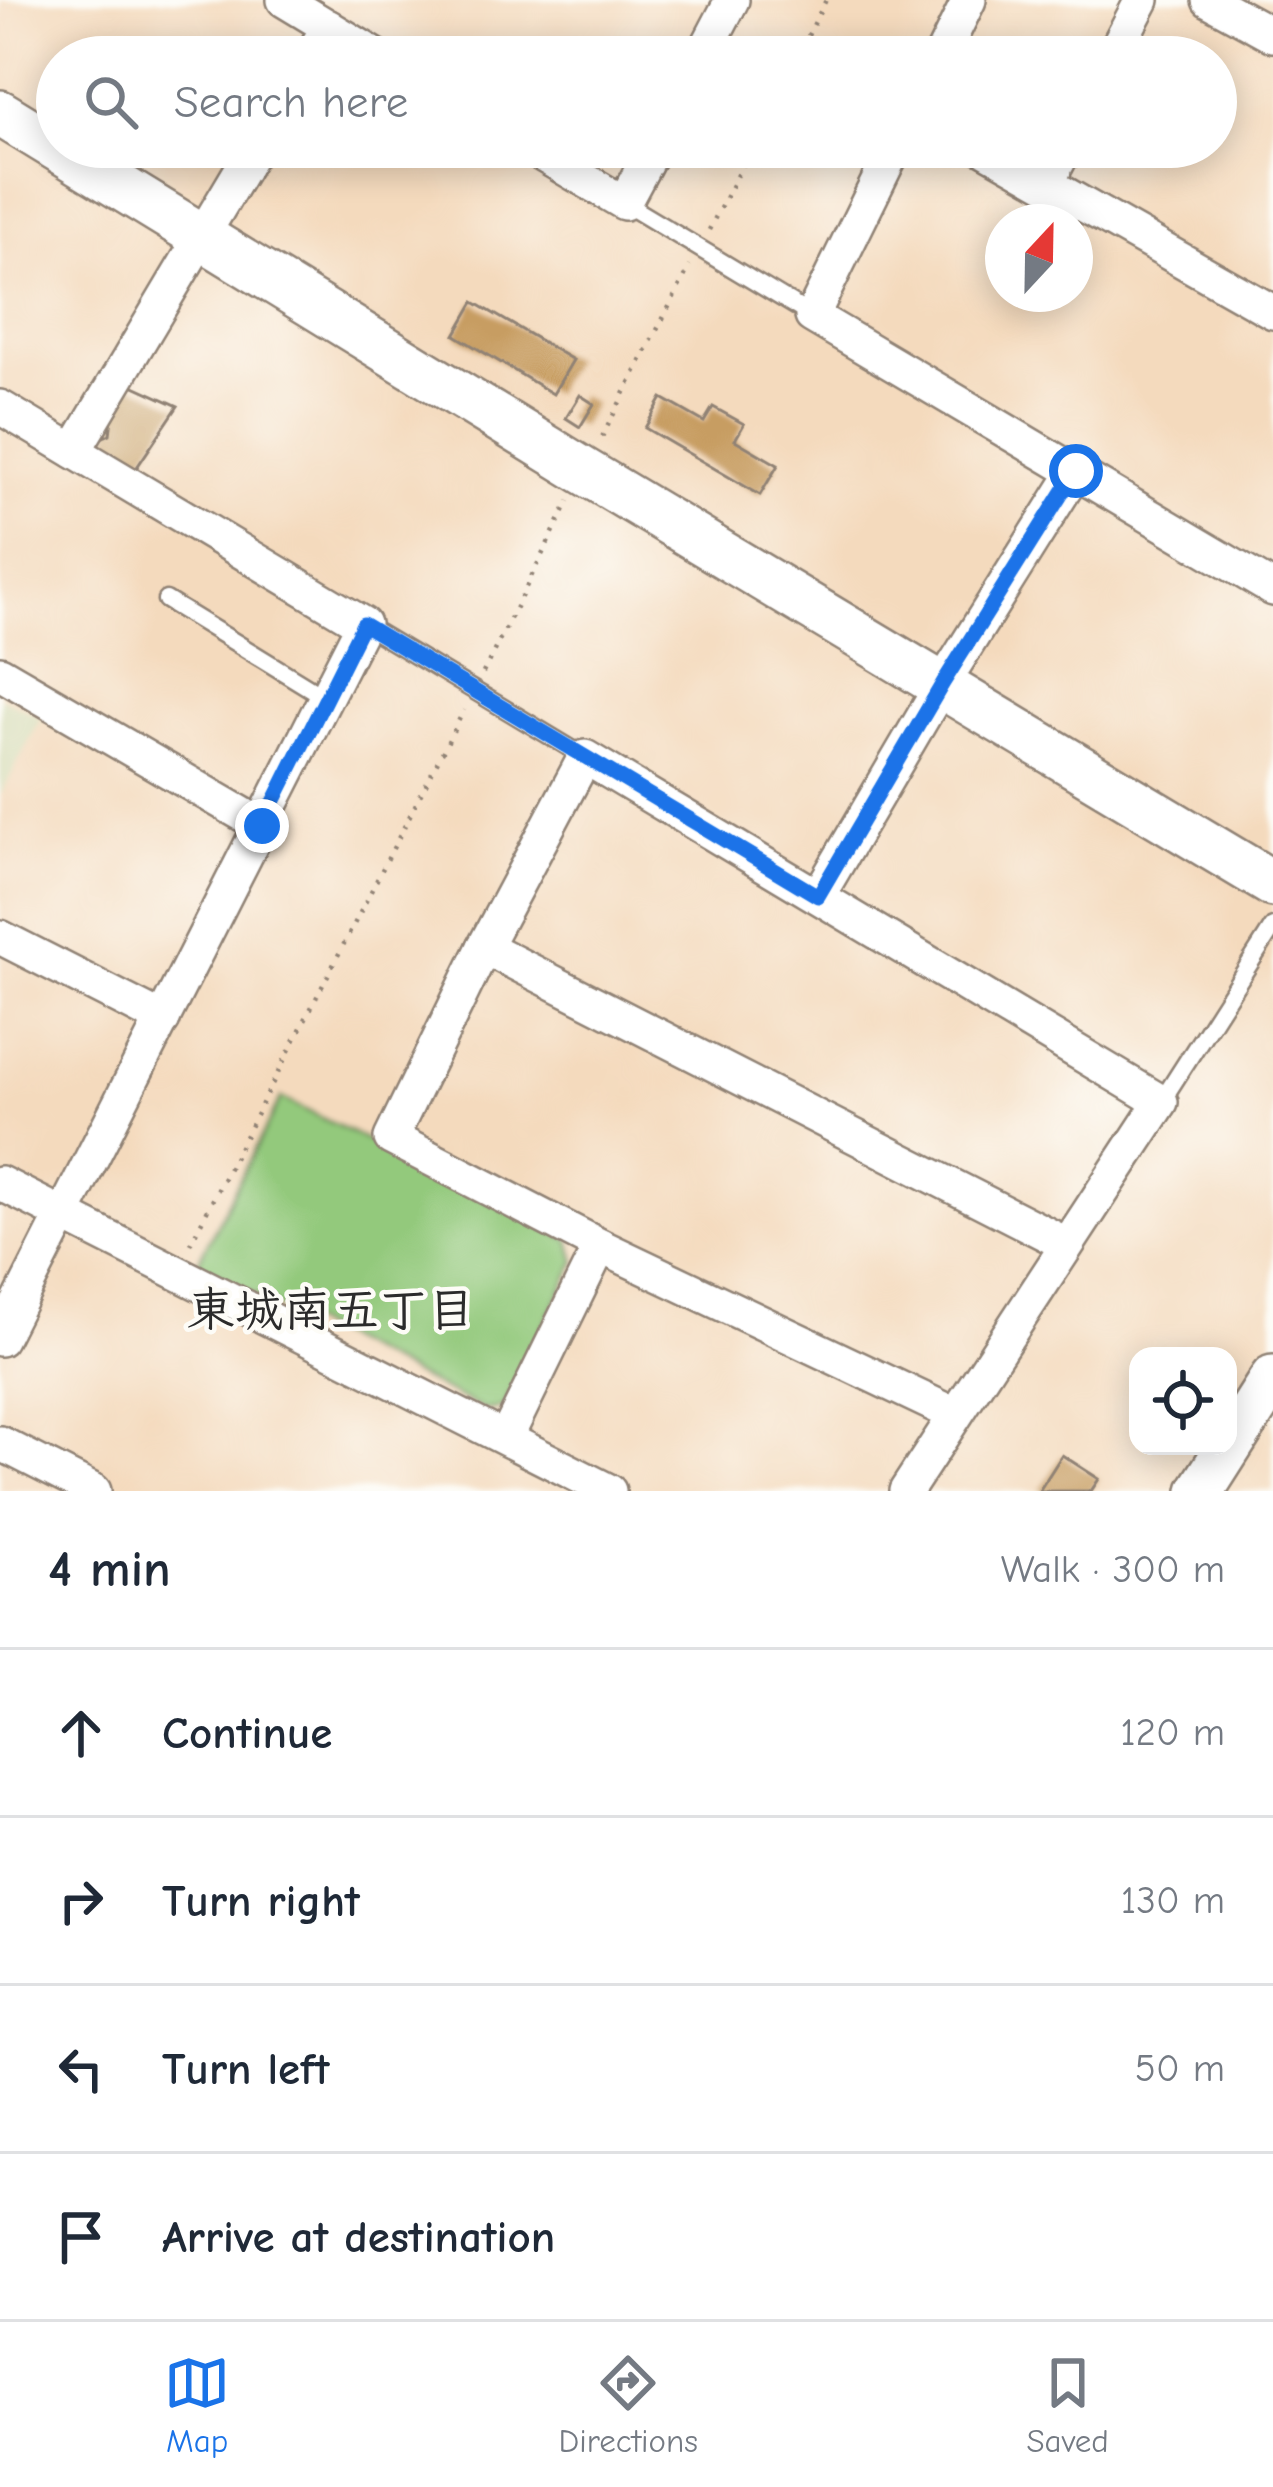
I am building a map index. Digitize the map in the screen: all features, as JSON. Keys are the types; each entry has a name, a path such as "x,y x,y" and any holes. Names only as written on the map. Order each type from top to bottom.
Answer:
{"street":[{"path":"284,0 342,36"},
{"path":"951,36 969,0"},
{"path":"1123,36 1142,0"},
{"path":"1209,0 1273,35"},
{"path":"712,36 730,1"},
{"path":"323,36 328,28"},
{"path":"0,113 36,135"},
{"path":"89,168 584,472 1273,884"},
{"path":"74,451 242,168"},
{"path":"565,168 624,203 643,168"},
{"path":"886,168 812,316 1273,589"},
{"path":"1020,168 1273,312"},
{"path":"1047,183 1055,168"},
{"path":"0,407 363,624 0,1339"},
{"path":"818,896 943,683 1076,471"},
{"path":"0,673 262,826"},
{"path":"906,1491 1161,1102 585,757 484,947 391,1138 600,1246 954,1414"},
{"path":"0,937 163,1021"},
{"path":"484,947 1066,1244"},
{"path":"0,1183 609,1491"},
{"path":"506,1438 600,1246"},
{"path":"1201,1491 1267,1400"},
{"path":"0,1443 94,1491"}],"lane":[{"path":"624,203 812,316"},
{"path":"166,600 326,698"},
{"path":"363,624 585,757"},
{"path":"1161,1102 1273,927"}],"path":[{"path":"808,36 826,0"}],"shaded area":[{"path":"0,697 41,718 0,796"}],"green space":[{"path":"281,1098 570,1240 576,1262 503,1408 484,1410 196,1266"}],"building":[{"path":"474,302 573,360 553,394 455,335"},
{"path":"117,378 178,406 127,482 74,451 110,434"},
{"path":"580,395 594,404 580,427 566,418"},
{"path":"662,398 704,422 713,407 744,424 735,440 778,465 760,495 645,428"},
{"path":"1062,1455 1099,1479 1091,1491 1039,1491"}],"district":[{"name":"東城南五丁目","path":"331,1310"}],"route":[{"path":"262,826 363,624 818,896 943,683 1076,471"}]}
